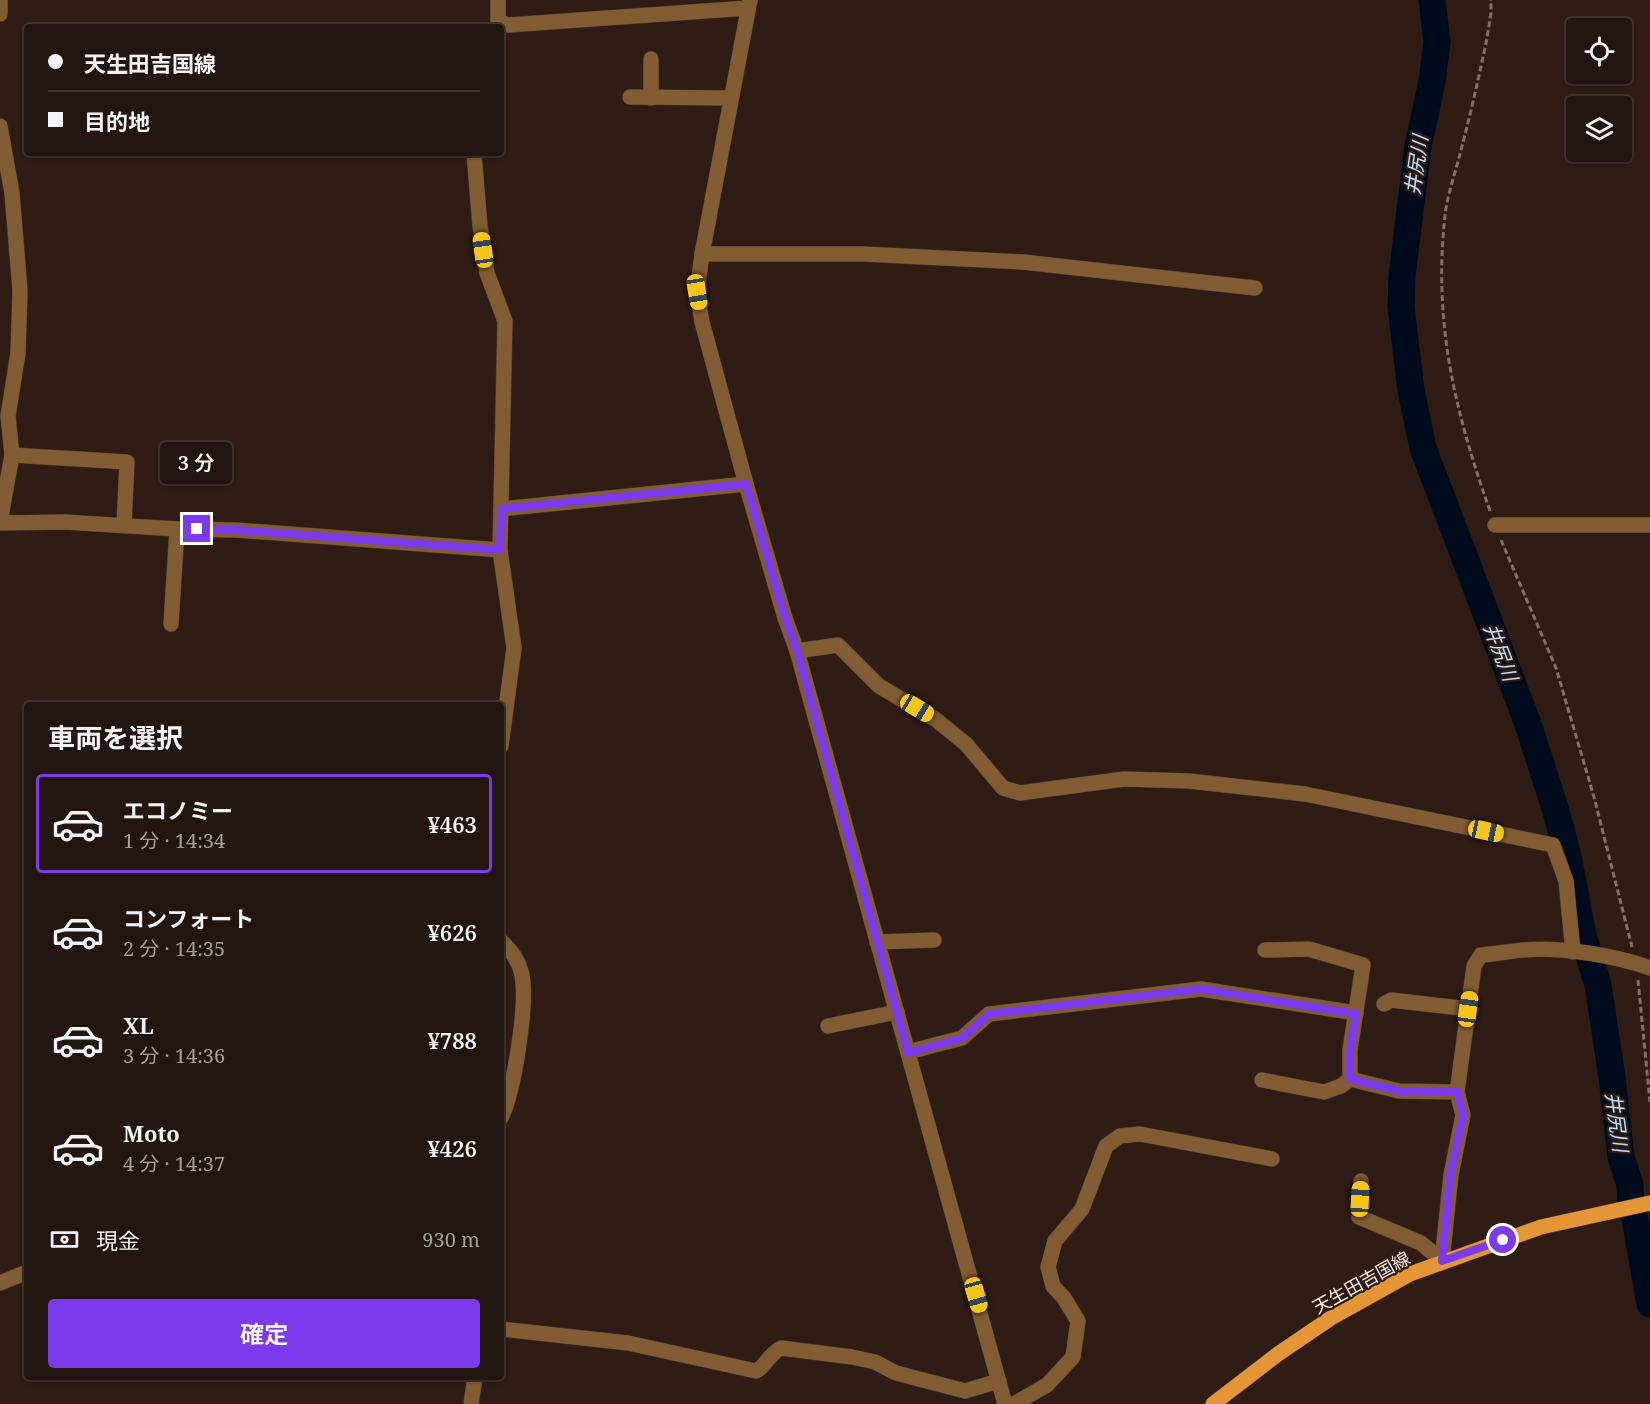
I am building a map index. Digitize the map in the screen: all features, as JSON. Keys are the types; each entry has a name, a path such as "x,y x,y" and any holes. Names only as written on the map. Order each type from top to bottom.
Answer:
{"main road":[{"name":"天生田吉国線","path":"1213,1404 1278,1354 1331,1318 1410,1274 1541,1227 1650,1203"}],"street":[{"path":"0,0 0,14"},
{"path":"494,24 498,0"},
{"path":"504,25 749,4 702,254 697,292 702,322 746,484 785,618 797,651 1005,1404"},
{"path":"651,59 651,98"},
{"path":"630,98 731,98"},
{"path":"0,126 12,193 20,290 18,353 8,416 12,455 0,523 65,522 237,530 500,550"},
{"path":"474,156 486,273 505,321 500,550 513,648 504,722"},
{"path":"702,254 863,254 1023,262 1255,288"},
{"path":"12,455 127,462 124,525"},
{"path":"501,509 746,484"},
{"path":"1494,525 1650,525"},
{"path":"171,624 177,529"},
{"path":"797,651 838,645 879,686 935,719 966,744 1004,789 1020,793 1124,779 1189,780 1305,794 1553,845 1566,881 1576,952"},
{"path":"877,942 934,940"},
{"path":"504,945 517,960 522,972 524,989 523,1017 504,1106"},
{"path":"1265,950 1309,949 1363,965 1350,1050 1350,1079"},
{"path":"1442,1261 1450,1175 1463,1115 1457,1092 1474,966 1481,955 1526,950 1576,952 1643,966"},
{"path":"908,1053 962,1038 989,1014 1201,989 1356,1014"},
{"path":"1384,1004 1391,1000 1468,1009"},
{"path":"828,1026 897,1012"},
{"path":"1350,1079 1399,1091 1457,1092"},
{"path":"1262,1080 1324,1092 1341,1086 1350,1079"},
{"path":"1014,1404 1047,1385 1073,1357 1078,1322 1064,1298 1053,1286 1048,1267 1055,1241 1082,1209 1106,1146 1120,1136 1140,1134 1272,1159"},
{"path":"1361,1181 1359,1217 1420,1243 1442,1261"},
{"path":"0,1283 24,1273"},
{"path":"504,1329 628,1343 756,1371 762,1368 772,1353 781,1348 874,1362 896,1373 965,1391 999,1381"},
{"path":"471,1404 475,1380"}],"path":[{"path":"1491,0 1488,38 1445,214 1442,315 1454,396 1469,450 1494,525 1556,668 1643,966 1650,1102"}],"waterway":[{"name":"井尻川","path":"1432,0 1437,42 1432,82 1418,146 1402,276 1401,307 1411,390 1423,448 1528,724 1568,856 1583,935 1598,985 1621,1157 1630,1185 1631,1210 1634,1213 1650,1304"}],"route":[{"path":"197,529 500,550 501,509 746,484 785,618 797,651 908,1053 962,1038 989,1014 1201,989 1356,1014 1350,1050 1350,1079 1399,1091 1457,1092 1463,1115 1450,1175 1442,1261 1503,1240"}]}
